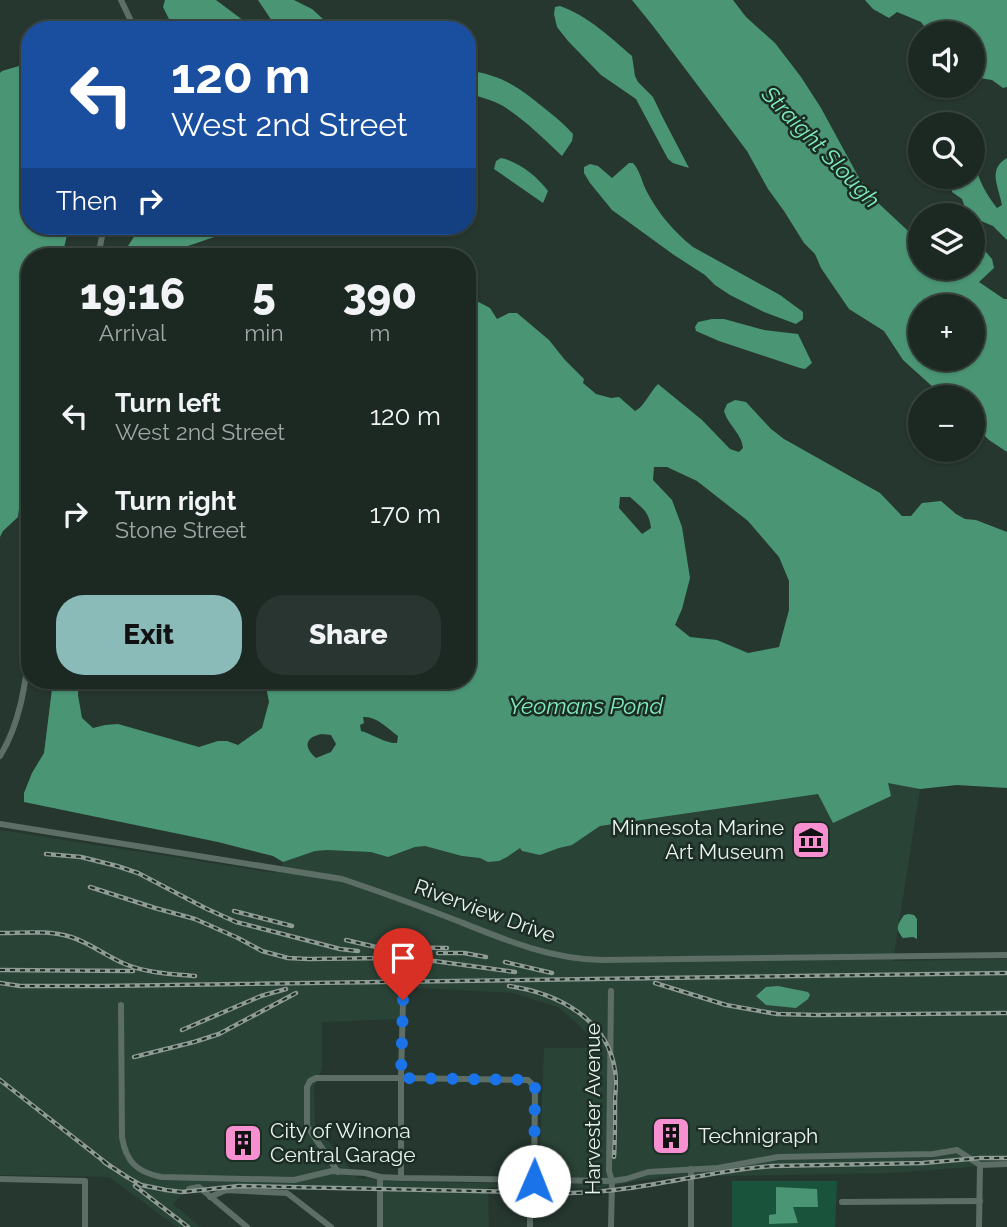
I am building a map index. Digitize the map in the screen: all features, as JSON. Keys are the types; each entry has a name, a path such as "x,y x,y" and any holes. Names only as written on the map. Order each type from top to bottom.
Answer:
{"street":[{"path":"121,0 131,21"},
{"path":"0,756 14,726 24,689"},
{"name":"Riverview Drive","path":"0,824 342,879 507,940 569,958 615,960 1007,955"},
{"name":"Harvester Avenue","path":"611,990 611,1227"},
{"path":"401,1178 403,1000"},
{"path":"121,1005 124,1150 132,1164 146,1174 161,1177 294,1180 332,1171 401,1178 611,1181 648,1172 718,1168 778,1157 933,1154 957,1150 980,1165 1007,1164"},
{"path":"338,1172 307,1126 307,1087 310,1081 316,1078 528,1080 535,1087 530,1227"},
{"path":"979,1227 980,1165"},
{"path":"691,1170 691,1227"},
{"path":"380,1177 380,1227"},
{"path":"0,1179 85,1181 85,1227"},
{"path":"189,1189 199,1187 247,1227"},
{"path":"210,1197 226,1190 287,1193 331,1227"},
{"path":"842,1202 980,1201"}],"shaded area":[{"path":"888,782 920,789 893,961 1007,959 1007,1161 987,1162 970,1167 892,1173 664,1177 597,1188 539,1187 544,1048 592,1048 591,1038 558,1007 513,993 400,987 399,1019 322,1022 322,1069 314,1086 315,1124 357,1178 408,1182 534,1184 534,1187 488,1187 489,1227 382,1227 381,1191 235,1188 182,1194 173,1204 201,1227 177,1227 109,1177 0,1175 0,830 275,873 285,861 327,850 371,852 388,857 425,846 488,862 499,861 520,847 521,851 540,855 572,845 600,826"},
{"path":"732,1181 837,1181 835,1227 732,1227"}],"water":[{"path":"165,0 216,0 244,21 170,21 163,7"},
{"path":"258,0 294,0 312,9 325,21 272,21"},
{"name":"Straight Slough","path":"632,0 733,0 746,17 775,43 801,77 858,176 876,201 908,231 908,280 981,280 979,282 1007,299 1007,452 985,436 985,385 931,385 915,371 985,371 985,294 908,294 908,365 884,331 849,309 821,268 815,254 804,243 768,189 747,151"},
{"path":"865,0 1007,0 1007,87 1003,88 992,80 985,79 985,21 919,21 897,12 889,18 873,9"},
{"path":"560,6 589,21 632,56 638,82 653,97 689,168 668,159 636,99 601,75 568,41 557,27 554,14 555,7"},
{"path":"21,68 21,235 67,235 64,248 21,248 21,502 18,517 0,537 0,73"},
{"path":"476,72 511,84 529,96 573,134 572,141 562,156 511,111 476,95"},
{"path":"501,158 521,166 544,186 548,191 543,203 494,169 496,161"},
{"path":"1007,158 1007,240 993,226 985,223 985,203 963,203 952,189 985,189 997,208 1002,205 996,173 997,167"},
{"path":"629,163 635,166 661,215 686,241 780,295 803,312 803,319 796,324 730,295 612,210 590,183 584,173 584,167 590,164 598,166 612,178"},
{"path":"135,235 220,235 183,248 127,248"},
{"path":"985,251 992,259 994,268 985,276"},
{"name":"Yeomans Pond","path":"476,301 490,308 497,319 509,313 517,313 549,340 584,379 583,383 596,394 619,397 635,411 658,384 702,420 730,449 739,452 743,448 742,443 724,411 727,404 735,400 746,402 784,439 880,493 902,516 911,516 922,503 941,501 965,519 976,520 1007,532 1007,788 957,785 920,789 888,783 891,796 833,823 818,794 600,826 572,845 540,855 522,851 520,848 499,861 488,862 425,846 388,857 371,852 315,851 283,862 273,856 218,842 24,802 24,793 32,773 44,753 52,689 78,689 82,718 93,728 118,724 199,747 218,741 238,745 262,728 269,702 267,689 476,689","holes":["654,467 667,467 697,481 748,521 779,557 789,581 789,610 779,647 748,653 717,640 690,637 675,625 690,578 682,527 672,500 653,480","620,497 630,497 641,507 647,514 651,528 642,534 619,508","363,717 377,720 398,736 397,743 361,731","331,735 336,744 331,752 316,758 309,750 308,743 312,737"]},
{"path":"712,319 798,334 812,363 805,369 800,368 696,331 698,322"},
{"path":"909,914 917,919 917,939 903,938 898,929 904,915"},
{"path":"778,986 808,992 810,995 796,1008 766,1005 756,996 766,987"},
{"path":"776,1187 817,1189 818,1207 793,1207 798,1223 769,1224 769,1215 776,1214"}],"railway":[{"path":"46,854 81,857 117,866 138,873 236,922 340,949 358,951"},
{"path":"90,887 195,919 262,951 288,958 434,961 515,972"},
{"path":"234,911 292,926"},
{"path":"0,933 53,933 71,937 133,967 159,973 195,976"},
{"path":"346,940 376,947 447,948"},
{"path":"438,953 464,953 486,957"},
{"path":"505,962 552,973"},
{"path":"0,970 133,971"},
{"path":"0,983 20,986 103,986 1007,973"},
{"path":"655,983 726,1005 777,1014 1007,1013"},
{"path":"509,986 562,1002 591,1023 602,1037 616,1075 614,1157"},
{"path":"182,1030 261,996 286,989"},
{"path":"134,1057 219,1034 296,993"},
{"path":"0,1080 110,1166"},
{"path":"104,1162 141,1185 182,1192 239,1186 571,1193 622,1189 772,1166 923,1163 1007,1158"},
{"path":"135,1186 188,1227"}],"place":[{"name":"Minnesota Marine Art Museum","path":"811,840"},
{"name":"Technigraph","path":"671,1136"},
{"name":"City of Winona Central Garage","path":"243,1143"}],"route":[{"path":"403,1000 401,1078 528,1080 535,1087 534,1181"}]}
